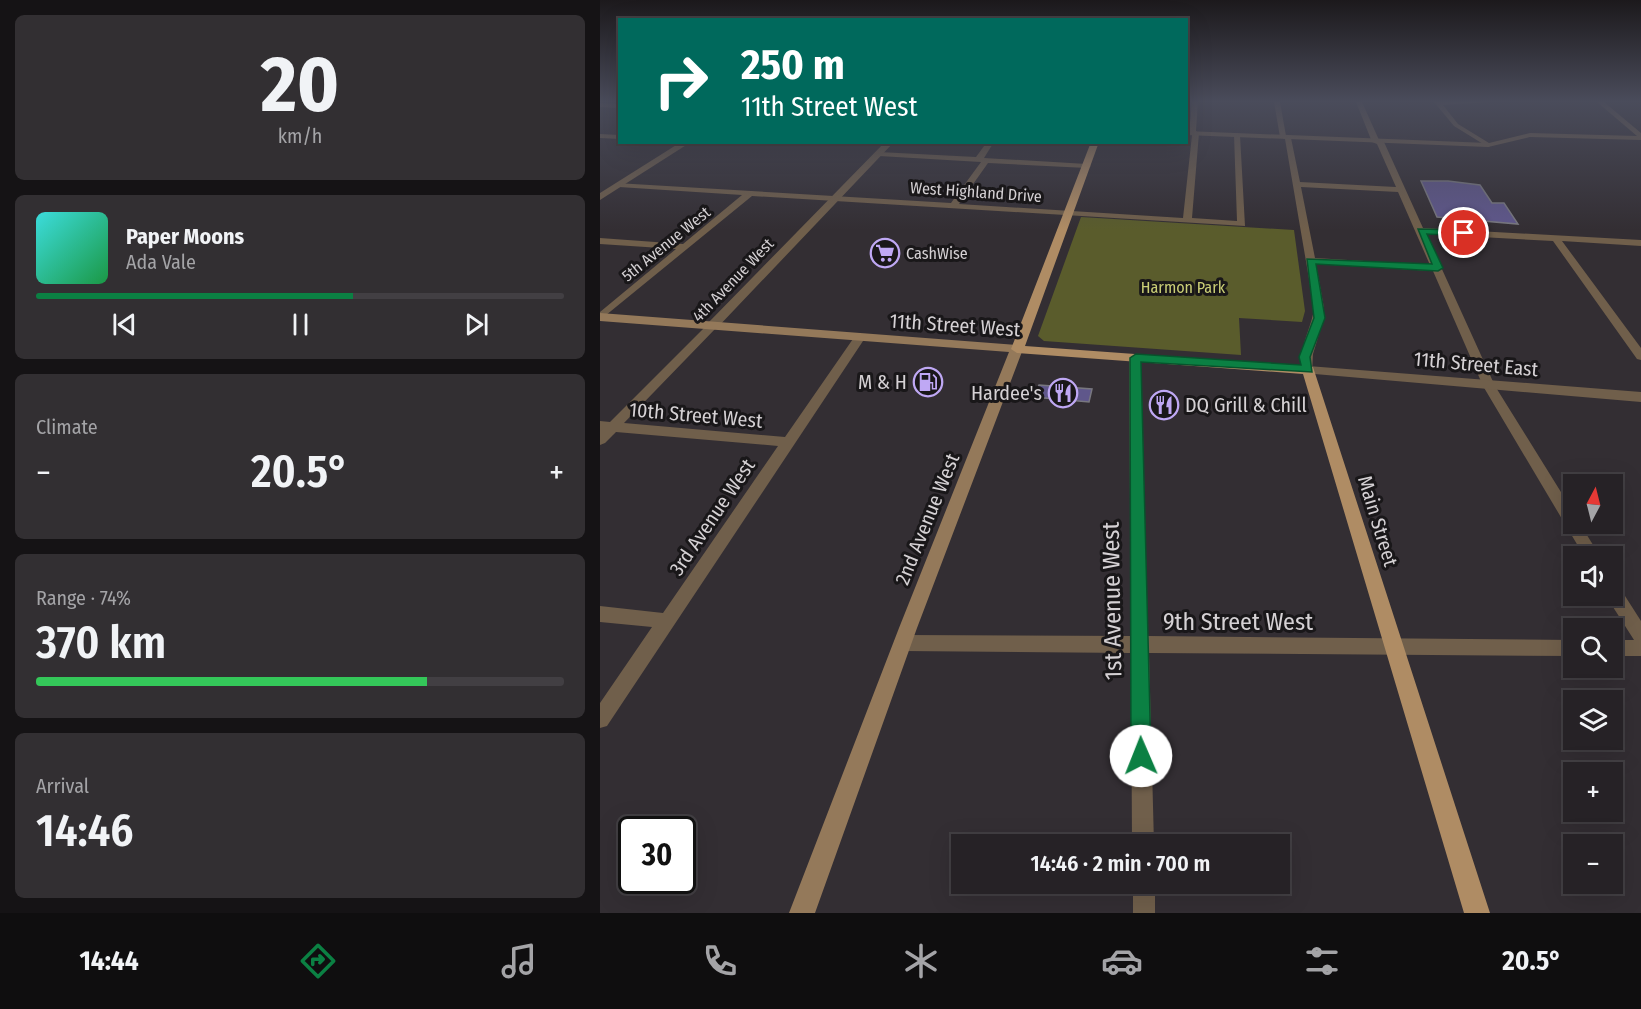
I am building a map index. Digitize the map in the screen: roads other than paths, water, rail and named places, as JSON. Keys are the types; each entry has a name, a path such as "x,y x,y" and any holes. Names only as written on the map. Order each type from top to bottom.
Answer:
{"main road":[{"name":"2nd Avenue West","path":"802,913 1094,145"},
{"name":"11th Street West","path":"600,317 1308,370"},
{"name":"Main Street","path":"1308,370 1477,913"}],"street":[{"path":"600,197 683,145"},
{"name":"4th Avenue West","path":"600,440 606,426 712,326 888,145"},
{"path":"953,206 990,145"},
{"path":"1187,220 1190,145"},
{"name":"West Highland Drive","path":"618,185 1242,224 1238,145"},
{"name":"Main Street","path":"1287,145 1311,261 1319,318 1304,357 1308,370"},
{"path":"1379,145 1438,268 1488,386 1586,546"},
{"path":"1474,145 1488,145"},
{"path":"879,154 1087,166"},
{"path":"1295,184 1402,190"},
{"name":"5th Avenue West","path":"600,317 750,193"},
{"path":"1421,231 1641,243"},
{"path":"1556,238 1641,356"},
{"path":"600,241 686,247"},
{"path":"1311,261 1438,268"},
{"name":"3rd Avenue West","path":"600,719 859,338"},
{"name":"1st Avenue West","path":"1136,358 1143,834"},
{"name":"11th Street East","path":"1308,370 1641,397"},
{"name":"10th Street West","path":"606,426 788,442"},
{"path":"1622,606 1641,636"},
{"path":"600,614 666,621"},
{"name":"9th Street West","path":"903,643 1563,648"},
{"path":"1623,648 1641,648"},
{"path":"1144,894 1144,913"}],"place":[{"name":"CashWise","path":"885,253"},
{"name":"M & H","path":"928,382"},
{"name":"Hardee's","path":"1063,393"},
{"name":"DQ Grill & Chill","path":"1164,405"}],"park label":[{"name":"Harmon Park","path":"1183,287"}]}
